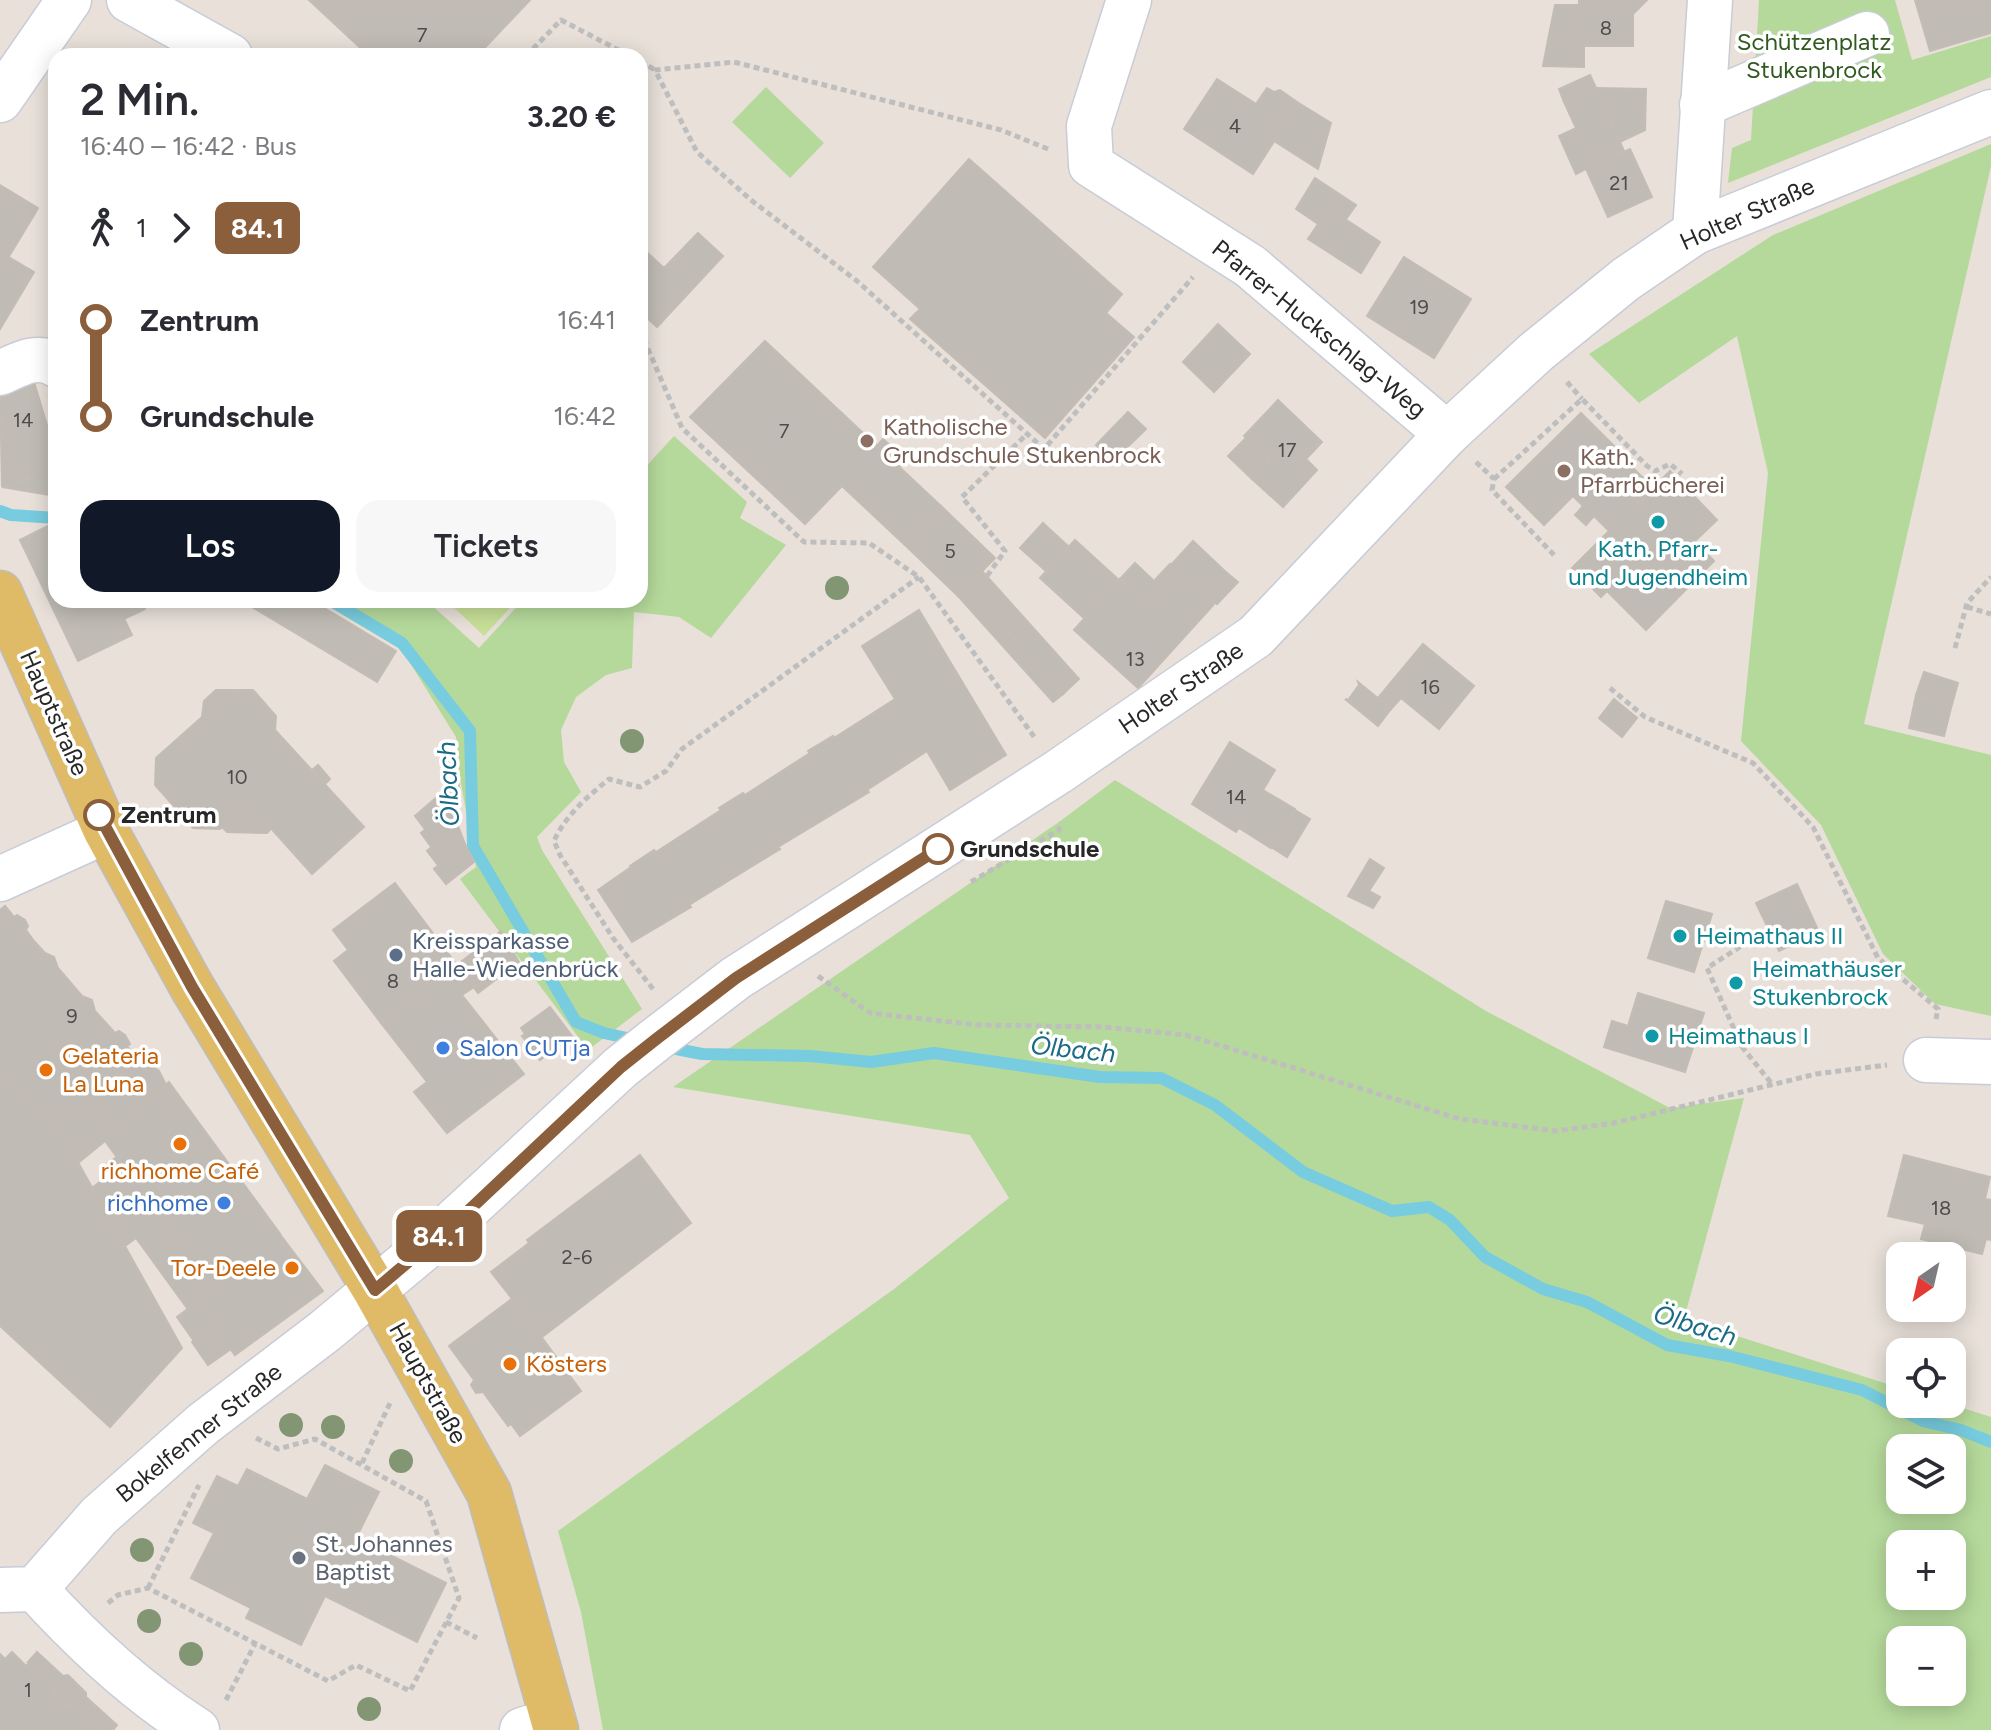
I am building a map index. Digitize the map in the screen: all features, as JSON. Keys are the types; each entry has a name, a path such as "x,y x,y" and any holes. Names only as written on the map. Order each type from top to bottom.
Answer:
{"main road":[{"name":"Hauptstraße","path":"0,593 106,831 219,1034 375,1290 489,1493 544,1727"}],"street":[{"path":"0,100 69,0"},
{"path":"129,0 216,48"},
{"path":"1091,165 1089,126 1129,0"},
{"path":"1695,232 1710,0"},
{"path":"1702,105 1867,34"},
{"name":"Holter Straße","path":"375,1290 466,1213 655,1040 736,978 1058,772 1256,636 1447,434 1547,343 1626,279 1695,232 1991,112"},
{"name":"Pfarrer-Huckschlag-Weg","path":"1091,165 1250,266 1447,434"},
{"path":"0,373 33,359 48,360"},
{"path":"0,879 106,831"},
{"path":"1926,1060 1991,1062"},
{"name":"Bokelfenner Straße","path":"210,1717 166,1711 71,1629 18,1590 203,1424 375,1290"}],"path":[{"path":"534,48 561,20 615,48"},
{"path":"655,70 734,62 1001,130 1091,165"},
{"path":"648,66 655,70 697,152 751,200 857,281 1044,449 1219,245"},
{"path":"648,349 682,428 804,542 869,543 919,577 1058,772"},
{"path":"1554,555 1492,490 1494,479 1582,399 1647,466 1655,471 1670,464 1682,474"},
{"path":"987,576 1005,551 962,497 1027,434"},
{"path":"1447,434 1494,479"},
{"path":"655,1040 613,938 554,841 559,831 588,796 609,779 640,787 666,771 682,749 919,577"},
{"path":"1955,648 1967,607 1991,577"},
{"path":"1967,607 1991,614"},
{"path":"791,942 809,970 870,1013 978,1025 1104,1027 1186,1035 1460,1119 1556,1131 1614,1123 1816,1074 1926,1060 1938,1009 1878,958 1813,827 1753,763 1645,717 1610,688"},
{"path":"1760,934 1707,968 1742,1047 1772,1084"},
{"path":"1703,1036 1742,1047"},
{"path":"362,1463 390,1402"},
{"path":"71,1629 118,1595 148,1588 328,1681 356,1665 410,1691 459,1598 426,1501 315,1439 278,1449 255,1436 244,1445"},
{"path":"148,1588 201,1481"},
{"path":"446,1622 477,1638"},
{"path":"210,1717 255,1644"}],"green space":[{"name":"Schützenplatz Stukenbrock","path":"1759,0 1895,0 1912,60 1991,36 1991,77 1728,183 1732,148 1751,140"},
{"path":"766,87 824,143 790,178 732,122"},
{"path":"1991,144 1991,166 1864,724 1991,755 1991,1016 1935,1004 1883,954 1821,825 1741,741 1768,473 1737,336 1639,403 1589,354 1773,235"},
{"path":"674,436 747,502 740,518 786,545 711,638 679,617 634,612 632,668 606,675 576,697 561,730 564,762 581,792 537,837 542,850 642,1009 588,1050 460,879 476,867 456,737 402,650 331,608 435,608 479,648 516,608 648,608 648,464"},
{"path":"454,608 510,608 484,636"},
{"path":"1115,780 1486,1011 1670,1108 1744,1098 1684,1319 1886,1384 1886,1418 1966,1418 1966,1409 1991,1417 1991,1730 603,1730 581,1612 558,1531 894,1289 1009,1198 970,1135 673,1087 1059,822"}],"building":[{"path":"309,0 530,0 485,48 360,48"},
{"path":"1579,0 1647,0 1633,14 1633,46 1579,46"},
{"path":"1915,0 1991,0 1991,33 1930,51"},
{"path":"1555,5 1579,5 1579,41 1548,40"},
{"path":"1548,40 1579,41 1579,46 1584,46 1584,67 1543,66"},
{"path":"1590,75 1596,88 1564,102 1559,89"},
{"path":"1217,79 1286,123 1253,174 1184,129"},
{"path":"1267,88 1274,92 1280,90 1297,102 1284,122 1256,104"},
{"path":"1596,88 1646,89 1645,130 1620,142"},
{"path":"1596,88 1624,151 1593,165 1564,102"},
{"path":"1297,102 1331,123 1318,169 1274,141"},
{"path":"1576,128 1593,165 1576,174 1559,136"},
{"path":"1630,149 1652,197 1608,217 1586,169"},
{"path":"969,159 1122,294 1106,313 1134,337 1045,438 910,319 920,309 873,267"},
{"path":"1315,178 1356,205 1344,222 1322,209 1314,221 1296,209"},
{"path":"0,185 38,208 34,215 0,195"},
{"path":"0,195 34,215 8,258 0,252"},
{"path":"1322,209 1344,222 1345,219 1380,242 1361,273 1308,239 1318,224 1314,221"},
{"path":"698,233 723,256 657,327 648,319 648,253 664,268"},
{"path":"0,252 34,272 0,329"},
{"path":"1404,257 1471,299 1434,358 1367,316"},
{"path":"1218,324 1250,354 1214,392 1183,362"},
{"path":"765,341 941,506 905,545 842,486 805,524 690,417"},
{"path":"34,382 48,428 48,473 2,486 0,391"},
{"path":"1278,400 1322,442 1306,459 1317,470 1283,507 1252,479 1270,460 1244,436"},
{"path":"1128,412 1146,429 1113,461 1096,445"},
{"name":"Kath. Pfarr- und Jugendheim","path":"1581,413 1619,451 1602,468 1638,503 1670,471 1717,520 1695,541 1714,561 1646,630 1607,591 1601,597 1572,568 1609,531 1594,516 1586,525 1575,515 1583,506 1573,496 1544,525 1506,487"},
{"path":"1246,438 1270,460 1252,479 1228,456"},
{"path":"883,439 907,460 900,467 877,446"},
{"path":"1617,452 1653,488 1638,503 1602,468"},
{"path":"48,473 48,495 2,487"},
{"path":"941,506 995,558 958,596 905,545"},
{"path":"1043,523 1069,547 1046,571 1020,548"},
{"path":"48,526 48,598 20,540"},
{"path":"1075,540 1119,580 1085,619 1040,578"},
{"path":"1193,541 1227,573 1207,595 1171,565"},
{"path":"1135,563 1154,581 1170,564 1184,577 1153,610 1120,579"},
{"path":"982,571 1079,679 1063,694 968,586"},
{"path":"1227,573 1238,582 1217,604 1207,595"},
{"path":"1185,575 1215,603 1138,688 1074,630 1120,579 1153,610"},
{"path":"968,586 1063,694 1053,702 958,596"},
{"path":"53,608 119,608 132,635 78,661"},
{"path":"119,608 145,609 124,619"},
{"path":"254,608 324,608 396,651 377,682"},
{"path":"919,610 1006,755 950,790 927,751 867,790 869,792 632,942 598,890 654,850 656,852 721,810 719,808 743,793 745,795 810,753 808,751 895,699 862,646"},
{"path":"1423,644 1474,686 1439,729 1401,698 1391,709 1378,698"},
{"path":"1924,672 1958,683 1952,704 1916,695"},
{"path":"1358,682 1391,709 1378,726 1345,699 1348,700"},
{"path":"216,690 239,690 210,709 210,717 202,717 204,701"},
{"path":"239,690 253,690 276,716 275,730 364,827 312,874 260,816 255,821 243,808 220,829 193,828 155,785 156,758 202,717 210,717 210,709 223,698 230,698"},
{"path":"1916,695 1952,704 1944,736 1909,728"},
{"path":"1614,699 1637,718 1622,737 1599,718"},
{"path":"1230,742 1275,770 1263,790 1295,809 1271,848 1239,828 1236,832 1192,804"},
{"path":"318,765 330,779 325,784 312,770"},
{"path":"459,778 458,804 425,829 415,816"},
{"path":"458,804 458,826 432,848 421,833"},
{"path":"243,808 255,821 260,816 271,829 267,833 227,832 222,827"},
{"path":"1295,810 1310,819 1287,857 1271,847"},
{"path":"458,826 465,844 438,865 427,851"},
{"path":"465,844 474,862 446,884 434,869"},
{"path":"1370,859 1384,868 1369,891 1380,897 1373,908 1348,896"},
{"name":"Kreissparkasse Halle-Wiedenbrück","path":"395,883 457,965 381,1023 334,961 348,950 333,930"},
{"path":"1797,884 1819,932 1779,951 1756,903"},
{"name":"Heimathaus II","path":"1666,901 1712,914 1694,972 1648,958"},
{"path":"5,906 14,917 17,915 25,920 26,930 34,941 45,953 54,957 58,968 82,996 92,1000 95,1011 115,1033 119,1031 125,1035 130,1044 127,1046 136,1057 126,1065 123,1074 111,1078 102,1086 97,1097 87,1099 57,1125 0,1073 0,910"},
{"path":"501,931 519,962 478,993 457,965"},
{"path":"457,965 474,987 462,995 524,1074 447,1133 414,1092 427,1082 381,1023"},
{"name":"Heimathaus I","path":"1638,993 1704,1013 1685,1072 1604,1047 1612,1021 1628,1026"},
{"path":"550,1007 572,1036 540,1060 522,1036 525,1034 521,1028"},
{"path":"138,1055 159,1071 166,1085 130,1114 134,1118 115,1133 86,1100 97,1097 102,1086 111,1078 123,1074 126,1065"},
{"path":"0,1073 57,1125 182,1348 110,1427 0,1326"},
{"path":"169,1082 281,1235 269,1220 260,1227 162,1092 132,1116 130,1114"},
{"path":"162,1092 260,1227 269,1220 323,1291 235,1355 196,1301 212,1289 143,1193 130,1202 109,1172 121,1163 105,1141"},
{"path":"86,1100 115,1133 78,1163 57,1125"},
{"path":"640,1155 691,1223 542,1337 491,1272 529,1243 527,1240"},
{"path":"1904,1155 1990,1177 1985,1199 1991,1200 1991,1240 1986,1239 1982,1254 1966,1250 1966,1242 1921,1239 1925,1224 1888,1216"},
{"path":"117,1157 121,1163 109,1172 104,1166"},
{"path":"110,1174 130,1202 143,1193 212,1289 187,1308 136,1238 125,1246 92,1188"},
{"path":"513,1298 581,1391 520,1436 511,1424 508,1426 483,1392 476,1393 471,1385 474,1380 449,1346"},
{"path":"197,1302 215,1326 194,1341 177,1317"},
{"path":"214,1327 231,1349 208,1365 192,1342"},
{"name":"St. Johannes Baptist","path":"325,1465 379,1492 356,1538 446,1583 417,1642 325,1596 301,1645 246,1618 251,1608 191,1578 214,1533 193,1523 217,1476 238,1486 247,1469 307,1499"},
{"path":"12,1652 26,1666 30,1662 55,1683 55,1698 64,1706 78,1703 103,1726 99,1730 0,1730 0,1654 5,1659"},
{"path":"37,1652 86,1693 86,1697 117,1725 113,1730 99,1730 103,1726 78,1703 64,1706 55,1698 55,1683 28,1662"}],"waterway":[{"name":"Ölbach","path":"0,511 11,515 48,517"},
{"name":"Ölbach","path":"343,608 402,643 470,731 473,846 576,1022 604,1033 636,1040"},
{"name":"Ölbach","path":"666,1047 702,1054 810,1056 871,1062 934,1053 1100,1077 1161,1078 1215,1105 1303,1172 1392,1211 1429,1207 1450,1220 1485,1257 1543,1289 1587,1302 1667,1345 1729,1356 1862,1390 1923,1421 1961,1430 1991,1442"}],"bus line":[{"name":"84.1","path":"99,815 219,1034 375,1290 466,1213 621,1067 655,1040 736,978 938,849"}],"place":[{"name":"Katholische Grundschule Stukenbrock","path":"867,441"},
{"name":"Kath. Pfarrbücherei","path":"1564,471"},
{"name":"Kath. Pfarr- und Jugendheim","path":"1658,522"},
{"name":"Zentrum","path":"99,815"},
{"name":"Grundschule","path":"938,849"},
{"name":"Heimathaus II","path":"1680,936"},
{"name":"Kreissparkasse Halle-Wiedenbrück","path":"396,955"},
{"name":"Heimathäuser Stukenbrock","path":"1736,983"},
{"name":"Heimathaus I","path":"1652,1036"},
{"name":"Salon CUTja","path":"443,1048"},
{"name":"Gelateria La Luna","path":"46,1070"},
{"name":"richhome Café","path":"180,1144"},
{"name":"richhome","path":"224,1203"},
{"name":"Tor-Deele","path":"292,1268"},
{"name":"Kösters","path":"510,1364"},
{"name":"St. Johannes Baptist","path":"299,1558"}]}
